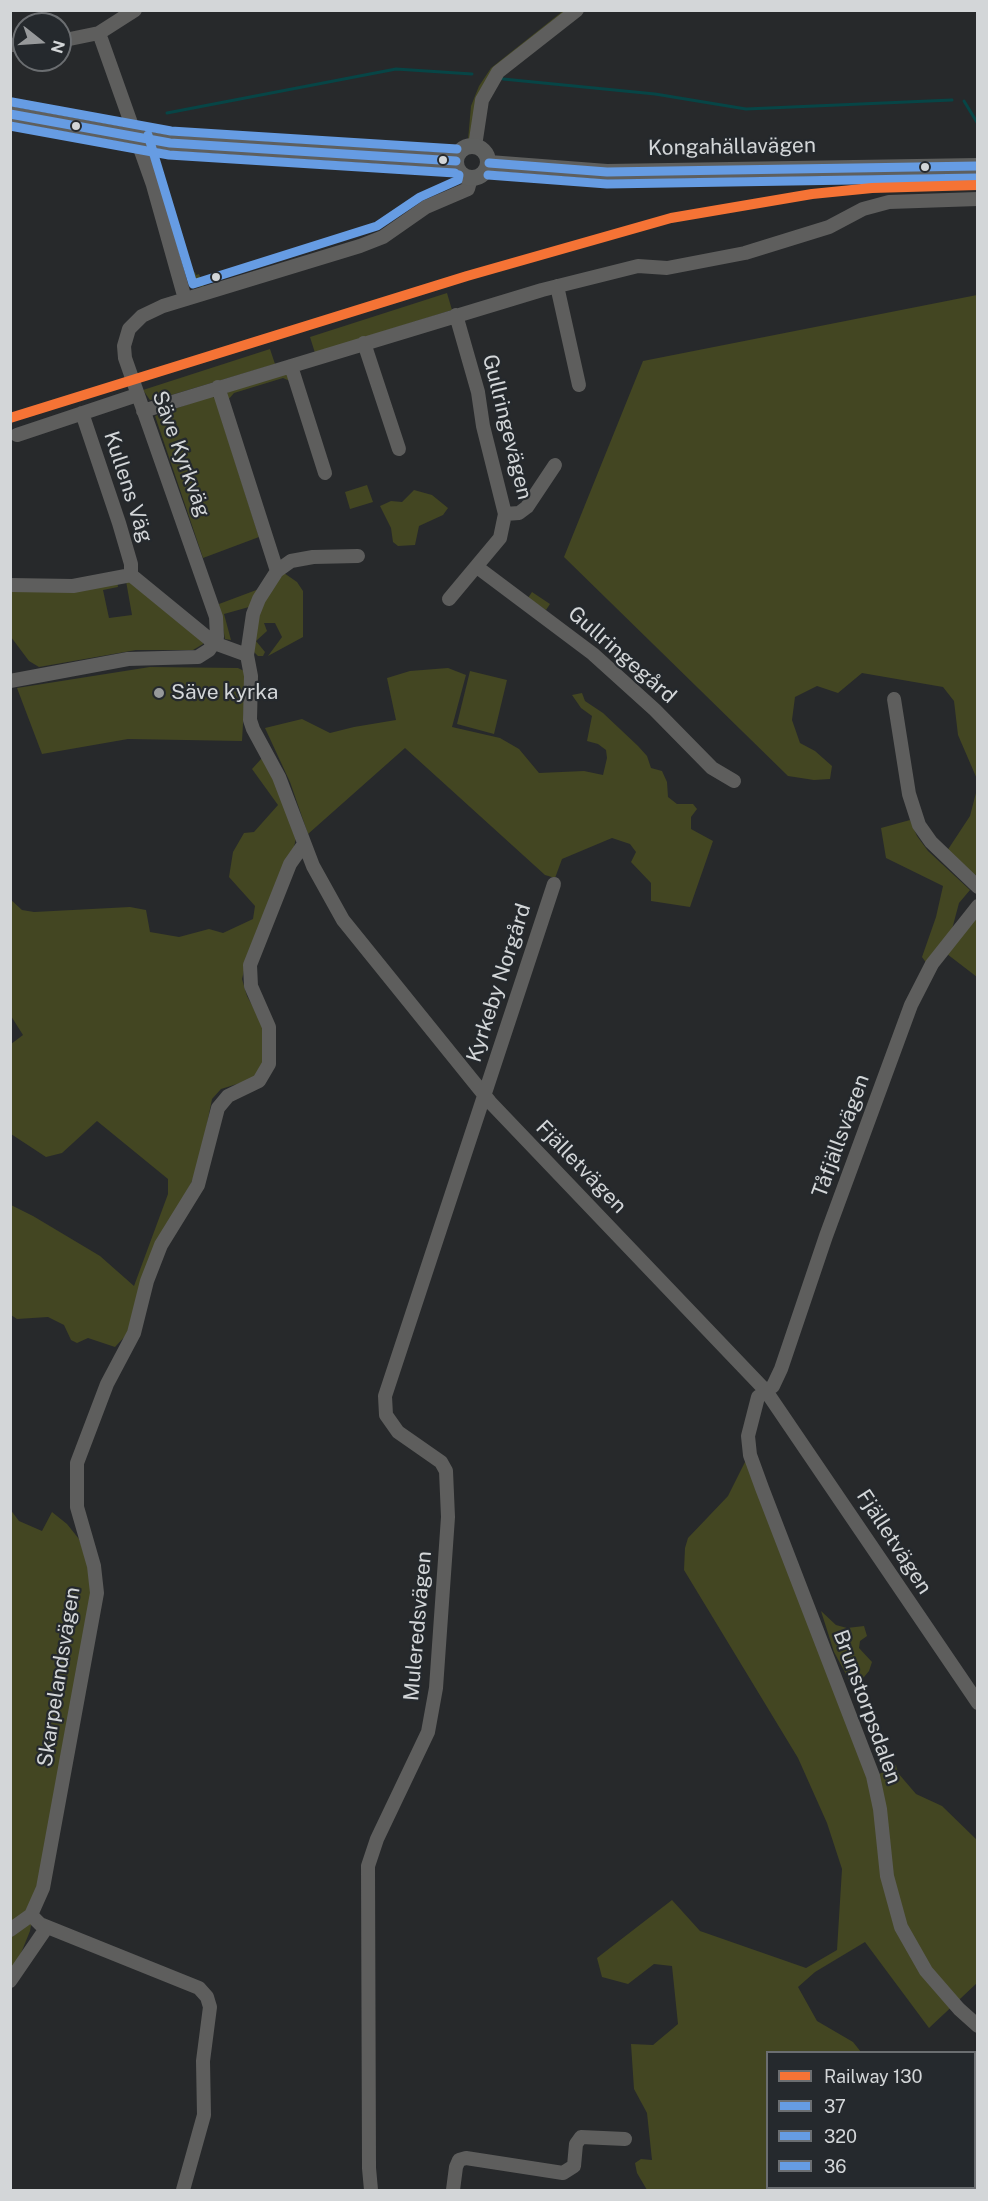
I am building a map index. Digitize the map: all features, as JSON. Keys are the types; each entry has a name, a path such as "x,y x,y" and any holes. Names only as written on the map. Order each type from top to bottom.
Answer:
{"main road":[{"path":"10,114 137,139 209,147 456,161"},
{"path":"475,146 486,153 489,163 482,175 471,178 462,174 456,161 461,151 475,146"},
{"name":"Kongahällavägen","path":"489,163 607,172 978,166"}],"street":[{"path":"72,39 99,33 135,10"},
{"path":"475,146 482,100 498,72 577,10"},
{"path":"99,33 153,187 185,299"},
{"name":"Säve Kyrkväg","path":"214,643 218,632 216,617 125,358 126,333 142,316 185,299 375,240 420,210 468,189 471,178"},
{"path":"143,411 557,286 638,266 667,268 745,253 830,227 863,209 889,202 978,198"},
{"path":"557,286 579,385"},
{"name":"Gullringevägen","path":"456,315 477,388 483,426 505,514 519,513 527,507 555,465"},
{"path":"364,343 399,449"},
{"path":"291,366 325,473"},
{"path":"218,387 277,572 291,561 313,557 358,556"},
{"name":"Kullens Väg","path":"17,435 137,395"},
{"name":"Kullens Väg","path":"82,412 119,523 131,564 131,575"},
{"path":"449,599 500,538 505,514"},
{"name":"Gullringegård","path":"477,567 593,654 655,710 712,768 734,781"},
{"name":"Fjälletvägen","path":"277,572 259,599 253,614 247,655 251,676 250,720 279,777 304,844 327,894 347,925 484,1095 766,1392 978,1703"},
{"name":"Kullens Väg","path":"131,575 214,643"},
{"name":"Kullens Väg","path":"10,585 73,586 131,575"},
{"path":"10,681 128,659 198,657 214,643 247,655"},
{"path":"894,699 909,794 919,825 931,842 978,887"},
{"name":"Skarpelandsvägen","path":"31,1915 43,1888 49,1863 96,1593 94,1566 77,1507 75,1477 77,1463 106,1384 134,1333 147,1281 159,1250 198,1185 218,1108 228,1096 259,1081 269,1064 269,1027 251,986 249,972 290,864 304,844"},
{"name":"Kyrkeby Norgård","path":"484,1095 554,884"},
{"name":"Tåfjällsvägen","path":"766,1392 773,1386 781,1369 826,1236 911,1005 932,964 978,906"},
{"name":"Muleredsvägen","path":"371,2190 368,1866 377,1839 428,1732 437,1677 448,1517 446,1471 433,1454 398,1432 386,1415 385,1396 484,1095"},
{"name":"Brunstorpsdalen","path":"766,1392 758,1397 752,1417 748,1436 750,1455 873,1776 880,1809 893,1906 900,1927 926,1971 959,2009 978,2026"},
{"path":"10,1930 31,1915 47,1927 198,1988 208,2000 210,2007 203,2061 204,2115 183,2190"},
{"path":"10,1981 47,1927"},
{"path":"453,2190 459,2160 466,2158 562,2173 574,2166 576,2144 581,2137 625,2139"}],"green space":[{"path":"563,11 570,11 506,59 471,141 468,140 471,106 479,86 491,68"},
{"path":"162,130 295,142 422,144 422,149 400,152 161,135"},
{"path":"195,272 196,275 199,274 204,287 195,286 188,279 188,274"},
{"path":"447,293 452,310 315,353 310,337"},
{"path":"977,295 977,779 958,735 954,701 943,687 862,673 838,693 817,686 795,697 792,720 800,743 815,751 832,766 830,779 814,780 788,776 564,557 643,361"},
{"path":"270,349 275,364 161,398 150,400 143,390"},
{"path":"286,373 290,381 283,378 234,393 228,400 226,397 228,391"},
{"path":"211,396 215,398 259,537 203,558 155,416"},
{"path":"367,485 373,502 350,509 345,492"},
{"path":"414,490 432,495 448,508 443,515 419,526 415,545 398,546 393,542 391,528 380,506 391,501 402,502"},
{"path":"284,573 297,582 303,591 303,637 268,656 282,637 275,623 264,623 267,631 256,641 265,652 263,656 258,656 253,651 259,603"},
{"path":"131,579 205,640 203,644 193,650 136,650 39,667 29,661 11,637 11,590 117,581 118,587 103,590 109,618 132,615 126,581"},
{"path":"259,589 249,607 224,614 231,640 225,639 219,604"},
{"path":"532,592 550,604 546,610 528,598"},
{"path":"150,667 238,668 246,672 242,741 128,739 42,754 17,688"},
{"path":"448,668 466,675 452,727 500,738 519,749 539,773 584,771 603,775 607,758 606,750 598,744 587,741 592,716 581,708 572,695 582,693 585,701 603,713 638,746 647,756 651,768 662,771 667,782 668,797 677,804 693,804 697,809 691,817 691,829 713,841 690,907 651,901 651,883 631,862 636,852 630,844 612,838 562,859 555,878 545,875 405,748 308,834 290,782 265,728 302,719 330,733 396,720 387,678 410,671"},
{"path":"470,671 507,680 494,734 457,724"},
{"path":"262,758 274,778 296,838 293,852 247,959 242,979 247,996 263,1025 263,1068 253,1079 221,1089 212,1099 199,1164 129,1332 115,1347 88,1338 77,1343 71,1340 64,1325 48,1317 17,1319 11,1315 11,1205 100,1256 134,1286 168,1194 168,1179 97,1121 62,1153 46,1157 11,1134 11,1044 23,1035 11,1016 10,899 22,910 34,912 130,907 146,910 150,932 179,937 209,929 223,933 253,919 255,906 229,877 233,852 244,833 254,832 278,805 252,769"},
{"path":"977,789 978,872 973,878 947,851 970,816"},
{"path":"910,820 917,836 928,851 970,890 959,903 951,933 927,964 922,957 936,917 943,886 886,858 881,828"},
{"path":"977,914 977,977 947,954"},
{"path":"746,1460 870,1779 883,1772 885,1761 896,1765 898,1773 916,1794 942,1806 978,1841 977,1983 929,2028 865,1942 815,1972 798,1987 817,2021 853,2042 860,2051 766,2051 766,2189 976,2189 977,2149 977,2190 647,2190 637,2173 635,2163 641,2159 652,2160 647,2113 634,2089 631,2044 653,2045 678,2024 672,1966 654,1964 628,1984 602,1977 597,1958 672,1900 700,1931 806,1968 837,1950 842,1869 827,1823 798,1758 684,1570 688,1538 728,1496"},
{"path":"10,1509 19,1521 42,1531 52,1512 67,1524 79,1539 93,1580 30,1931 17,1963 10,1970"},
{"path":"821,1611 836,1625 847,1628 864,1626 867,1636 860,1641 859,1648 872,1662 869,1671 854,1689 834,1652"}],"waterway":[{"path":"167,113 396,69 472,74"},
{"path":"503,79 655,94 746,109 952,100"},
{"path":"964,101 978,124"}],"rail line":[{"name":"130","path":"10,418 467,276 671,218 812,194 872,188 978,185"}],"transit line":[{"name":"36","path":"12,102 171,131 457,149"},
{"name":"37","path":"10,114 170,143 456,161"},
{"name":"320","path":"10,126 169,155 455,173"},
{"name":"36","path":"148,135 193,284 377,226 420,197 458,180 459,175"},
{"name":"37","path":"489,163 607,172 978,166"},
{"name":"320","path":"488,175 607,184 978,178"}],"place":[{"name":"Säve kyrka","path":"159,693"}]}
